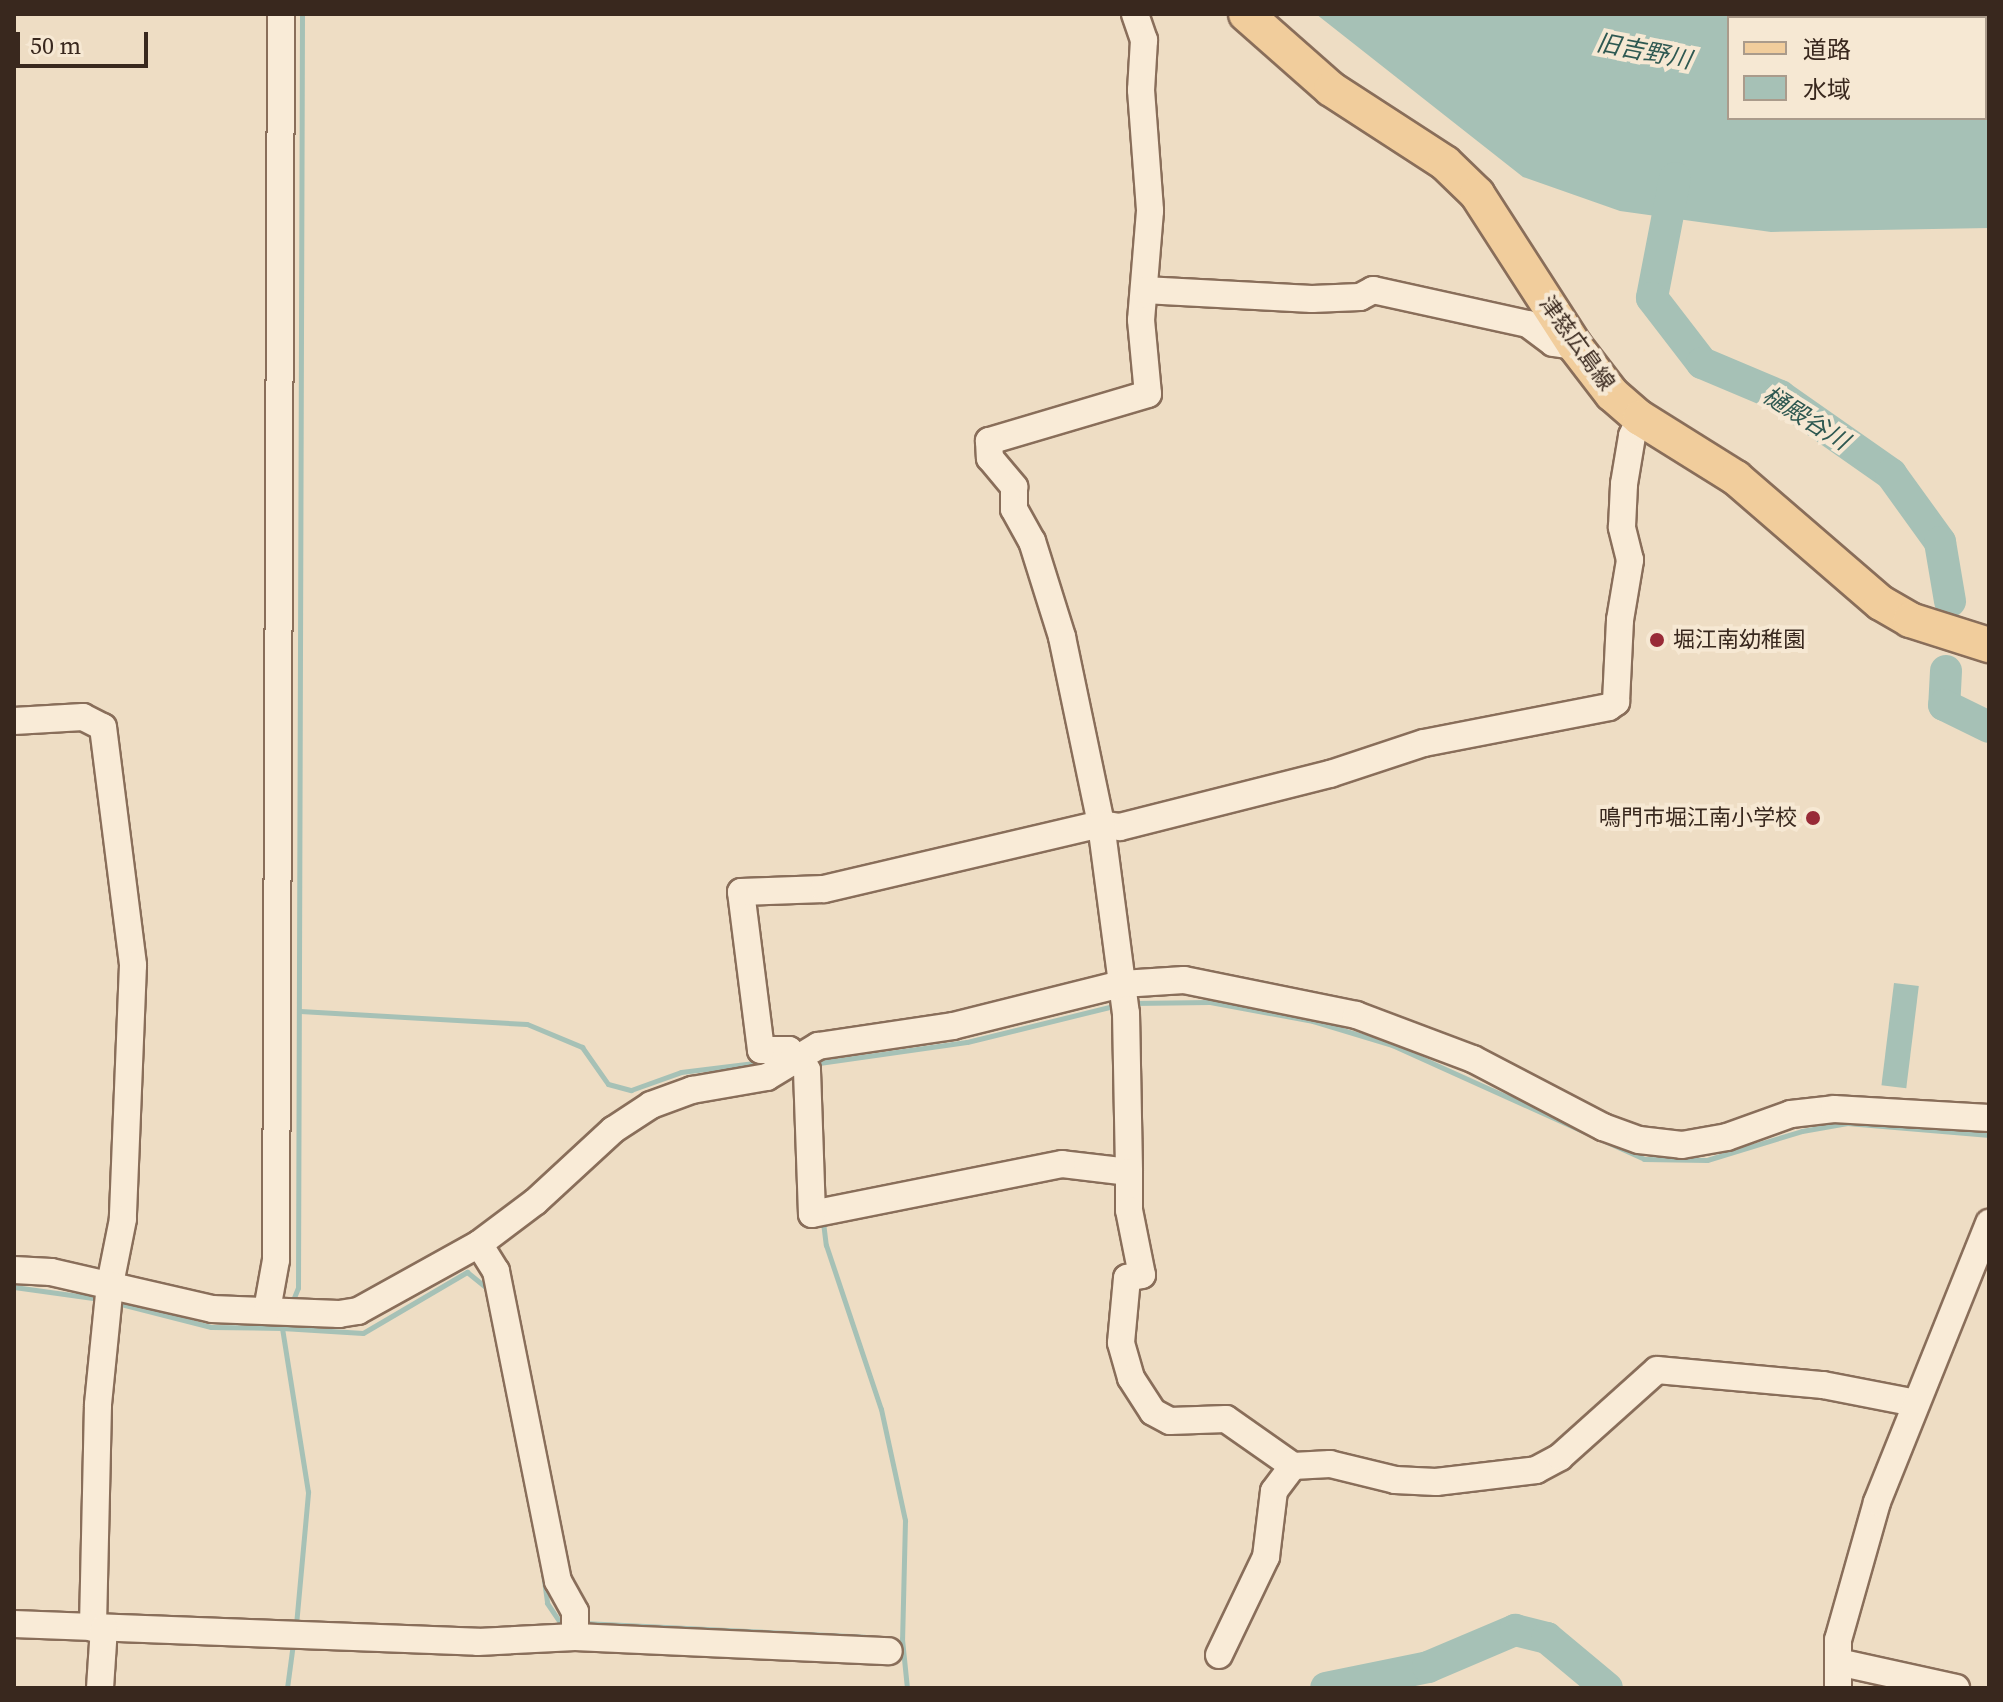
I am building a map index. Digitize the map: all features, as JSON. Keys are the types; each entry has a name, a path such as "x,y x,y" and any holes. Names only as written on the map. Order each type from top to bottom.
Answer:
{"main road":[{"name":"津慈広島線","path":"1246,14 1331,89 1445,163 1477,194 1575,346 1612,394 1640,418 1736,478 1881,603 1910,620 1989,645"}],"street":[{"path":"272,1310 276,1244 281,14"},
{"path":"1135,14 1144,40 1141,90 1150,211 1141,320 1148,394 989,441 990,458 1014,487 1014,509 1032,541 1062,637 1101,824 1124,998 1129,1210 1142,1275 1127,1278 1121,1343 1131,1378 1153,1412 1170,1421 1226,1419 1293,1466 1330,1464 1395,1480 1436,1482 1536,1470 1560,1457 1657,1370 1823,1385 1916,1403"},
{"path":"1144,290 1312,299 1360,297 1373,290 1528,324 1553,343 1575,346"},
{"path":"798,1060 761,1050 741,892 824,889 1101,824 1120,827 1330,774 1449,737 1609,707 1616,702 1620,620 1630,560 1622,527 1624,484 1640,418"},
{"path":"14,721 83,717 103,727 133,965 123,1219 109,1295 97,1420 100,1688"},
{"path":"14,1270 109,1295 212,1309 316,1313 358,1311 479,1244 535,1202 613,1130 651,1105 798,1060 857,1037 953,1026 1124,998 1184,980 1356,1015 1473,1059 1603,1127 1639,1140 1682,1145 1727,1137 1791,1114 1834,1109 1989,1118"},
{"path":"798,1060 812,1214 1062,1164 1129,1172"},
{"path":"1838,1688 1838,1640 1877,1502 1916,1403 1937,1361 1989,1223"},
{"path":"479,1244 496,1271 558,1581 575,1627"},
{"path":"1219,1655 1266,1557 1274,1491 1293,1466"},
{"path":"14,1624 478,1642 575,1627 889,1651"},
{"path":"1838,1662 1956,1688"}],"water":[{"name":"旧吉野川","path":"1316,14 1989,14 1989,228 1771,232 1620,211 1523,177"},
{"path":"1894,983 1919,986 1906,1088 1881,1085"}],"waterway":[{"path":"291,1305 298,1288 302,14"},
{"name":"樋殿谷川","path":"1675,178 1652,298 1702,363 1780,396 1891,474 1940,542 1950,601"},
{"name":"樋殿谷川","path":"1946,671 1944,705 1989,727"},
{"path":"1132,1003 1210,1002 1313,1021 1392,1045 1644,1159 1707,1160 1802,1131 1847,1123 1989,1135"},
{"path":"819,1072 819,1063 967,1042 1118,1005"},
{"path":"300,1011 527,1024 582,1047 608,1084 631,1090 681,1072 762,1062"},
{"path":"823,1222 826,1245 881,1409 905,1520 902,1639 907,1688"},
{"path":"296,1625 308,1492 282,1328 363,1333 467,1272 488,1289"},
{"path":"14,1287 100,1299"},
{"path":"117,1303 211,1327 282,1328 286,1318"},
{"path":"542,1566 547,1603 560,1622 565,1622"},
{"path":"583,1623 865,1637"},
{"name":"樋殿谷川","path":"1326,1688 1428,1667 1515,1630 1547,1638 1607,1688"},
{"path":"287,1688 293,1643"}],"place":[{"name":"堀江南幼稚園","path":"1657,640"},
{"name":"鳴門市堀江南小学校","path":"1813,818"}]}
